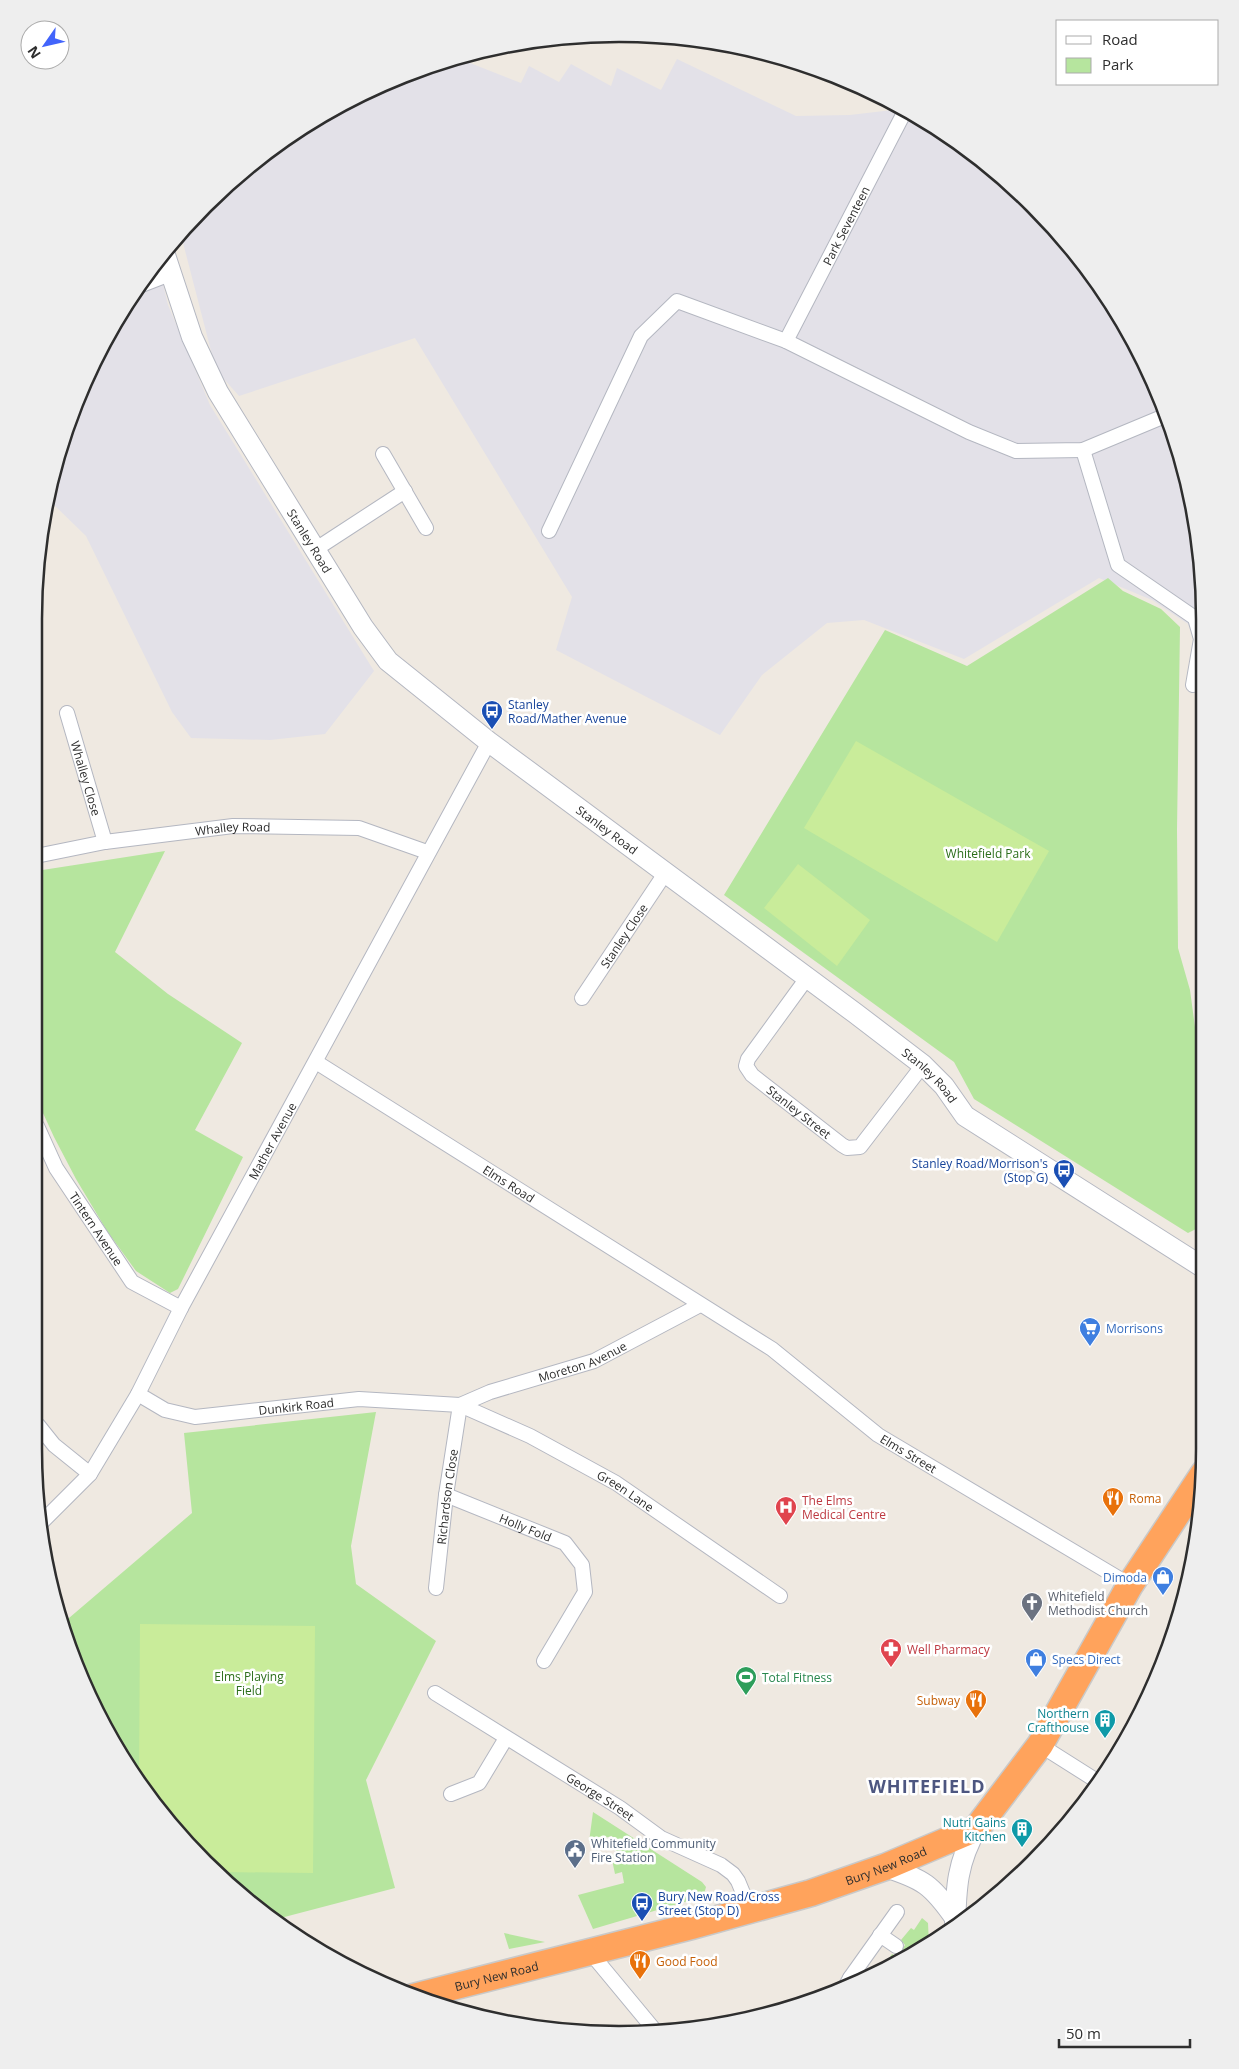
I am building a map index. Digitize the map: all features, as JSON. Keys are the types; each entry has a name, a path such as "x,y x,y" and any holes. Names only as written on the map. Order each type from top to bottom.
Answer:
{"highway":[{"name":"Bury New Road","path":"427,1993 811,1893 885,1867 977,1828 1040,1745 1130,1585 1195,1487"}],"street":[{"name":"Park Seventeen","path":"786,341 902,117"},
{"name":"Stanley Road","path":"167,262 192,337 218,392 379,652 388,661 489,742 923,1065 944,1086 965,1116 1196,1263"},
{"path":"153,281 170,274"},
{"path":"549,531 641,336 677,301 786,341 969,432 1016,451 1083,450 1160,418"},
{"path":"1083,450 1118,565 1195,618 1196,622"},
{"path":"383,454 426,528"},
{"path":"316,549 406,491"},
{"path":"1192,685 1196,665"},
{"name":"Whalley Close","path":"67,712 105,842"},
{"name":"Mather Avenue","path":"46,1518 90,1474 138,1394 181,1308 489,742"},
{"name":"Whalley Road","path":"42,855 105,842 233,826 359,828 428,852"},
{"name":"Stanley Close","path":"582,998 666,872"},
{"name":"Stanley Street","path":"807,978 748,1060 746,1066 752,1075 842,1145 847,1148 860,1147 923,1065"},
{"name":"Elms Road","path":"316,1062 700,1304"},
{"name":"Tintern Avenue","path":"42,1137 56,1168 132,1282 181,1308"},
{"name":"Moreton Avenue","path":"460,1405 490,1392 594,1361 700,1304"},
{"name":"Elms Street","path":"700,1304 772,1349 878,1435 1130,1585"},
{"name":"Dunkirk Road","path":"138,1394 165,1410 195,1417 359,1399 460,1405"},
{"name":"Richardson Close","path":"436,1588 446,1495 460,1405"},
{"name":"Green Lane","path":"460,1405 530,1436 616,1483 780,1596"},
{"path":"42,1430 54,1445 90,1474"},
{"name":"Holly Fold","path":"446,1495 565,1543 582,1565 584,1592 544,1661"},
{"name":"George Street","path":"435,1693 620,1808 662,1838 721,1864 738,1881 750,1910"},
{"path":"451,1794 479,1783 506,1738"},
{"path":"1040,1745 1093,1779"},
{"path":"955,1918 959,1868 966,1846 977,1828"},
{"path":"885,1867 910,1875 929,1886 939,1895 953,1919"},
{"path":"856,1976 897,1912"},
{"path":"880,1936 896,1946"},
{"path":"590,1951 651,2025"}],"shaded area":[{"path":"677,59 796,116 850,115 890,110 940,140 971,162 1028,211 1077,268 1119,331 1153,399 1177,470 1192,544 1195,582 1196,646 1188,624 1152,600 1099,578 964,659 864,620 827,623 762,675 720,735 556,650 572,597 415,338 239,396 216,370 183,243 211,211 268,162 331,120 399,86 469,62 521,83 529,66 559,82 571,64 611,86 617,68 661,90"},
{"path":"160,271 168,305 210,405 374,671 325,734 270,740 191,738 172,712 86,536 54,505 62,470 86,399 102,364 120,331"}],"green space":[{"name":"Whitefield Park","path":"1108,578 1123,591 1161,609 1180,627 1177,830 1178,948 1190,990 1196,1035 1196,1229 1188,1233 974,1099 954,1062 724,895 885,630 967,666"},
{"path":"856,741 1049,851 997,942 804,828"},
{"path":"165,851 115,952 168,994 242,1043 195,1130 243,1157 178,1289 170,1293 136,1271 107,1231 76,1179 42,1111 42,870"},
{"path":"798,864 870,920 837,966 764,908"},
{"name":"Elms Playing Field","path":"376,1412 351,1546 356,1584 436,1641 366,1780 395,1888 283,1917 211,1858 186,1830 140,1770 102,1705 86,1670 68,1619 192,1513 184,1433"},
{"path":"140,1624 315,1626 313,1873 227,1872 211,1858 186,1830 139,1769"},
{"path":"593,1812 702,1882 706,1887 704,1894 698,1898 593,1929 578,1895 624,1883 622,1872 615,1874 611,1855 617,1854 612,1836 589,1842"},
{"path":"922,1918 928,1923 929,1936 899,1954 905,1945 901,1940 911,1928 914,1930"},
{"path":"504,1933 545,1942 509,1949"}],"place":[{"name":"Stanley Road/Mather Avenue","path":"492,730"},
{"name":"Stanley Road/Morrison's (Stop G)","path":"1064,1189"},
{"name":"Morrisons","path":"1090,1347"},
{"name":"Roma","path":"1113,1517"},
{"name":"The Elms Medical Centre","path":"786,1526"},
{"name":"Dimoda","path":"1163,1596"},
{"name":"Whitefield Methodist Church","path":"1032,1622"},
{"name":"Well Pharmacy","path":"891,1668"},
{"name":"Specs Direct","path":"1036,1678"},
{"name":"Total Fitness","path":"746,1696"},
{"name":"Subway","path":"976,1719"},
{"name":"Northern Crafthouse","path":"1105,1739"},
{"name":"Nutri Gains Kitchen","path":"1022,1848"},
{"name":"Whitefield Community Fire Station","path":"575,1869"},
{"name":"Bury New Road/Cross Street (Stop D)","path":"642,1922"},
{"name":"Good Food","path":"640,1980"}],"district":[{"name":"WHITEFIELD","path":"927,1786"}]}
